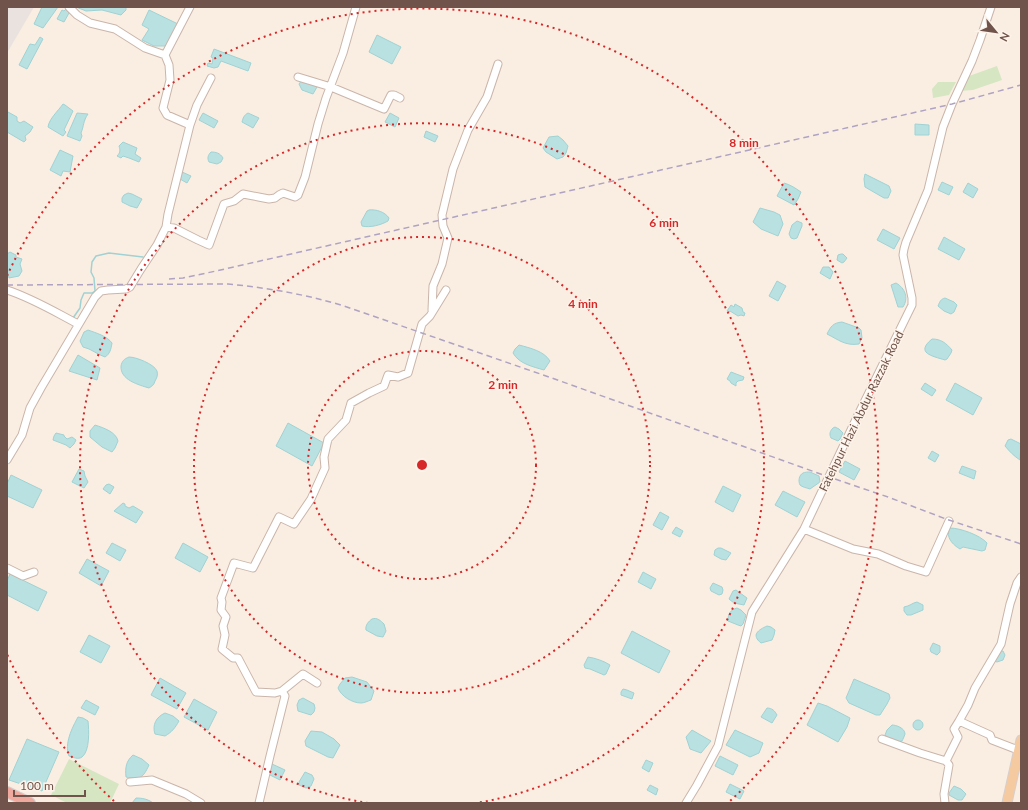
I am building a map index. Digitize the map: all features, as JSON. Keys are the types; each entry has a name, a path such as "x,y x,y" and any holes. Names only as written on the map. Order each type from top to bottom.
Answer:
{"highway":[{"path":"7,792 30,803"},
{"path":"7,797 20,803"}],"main road":[{"path":"1007,803 1021,740"}],"street":[{"path":"69,7 76,15 90,23 114,29 146,48 166,55"},
{"path":"190,7 166,55 169,65 170,80 163,108 167,115 190,125"},
{"path":"166,227 174,228 209,244 224,204 234,201 243,194 269,199 275,198 283,193 295,197 298,195 305,177 326,98 343,53 356,7"},
{"name":"Fatehpur Hazi Abdur Razzak Road","path":"686,803 718,746 752,612 804,529 912,305 904,249 928,190 946,121 952,104 972,61 991,7"},
{"path":"432,313 433,286 442,264 448,238 443,226 442,215 453,169 468,130 487,97 498,64"},
{"path":"298,77 331,87 384,109 391,95 400,98"},
{"path":"7,460 22,435 30,408 95,297 101,291 118,290 130,287 157,245 166,227 190,125 197,105 211,78"},
{"path":"7,290 51,309 78,324"},
{"path":"317,683 303,674 282,691 275,693 256,692 238,658 233,658 222,649 225,635 223,626 226,616 221,610 221,598 234,563 253,568 279,517 294,524 310,499 325,468 324,458 328,439 346,420 351,403 384,386 388,375 398,377 408,373 422,324 432,313 446,290"},
{"path":"804,529 853,549 878,554 906,566 926,572 950,521"},
{"path":"7,568 23,576 34,572"},
{"path":"946,761 958,736 954,729 968,705 975,688 1001,644 1010,604 1017,583 1021,577"},
{"path":"259,803 285,696 282,691"},
{"path":"959,721 990,735 992,740 1018,750"},
{"path":"882,739 946,761 949,765 944,794 945,803"},
{"path":"130,782 152,780 186,794 201,803"}],"shaded area":[{"path":"7,7 34,7 7,53"}],"green space":[{"path":"997,66 1002,80 973,90 960,91 969,76"},
{"path":"938,82 956,82 949,95 933,98 932,89"},
{"path":"69,759 119,784 110,803 67,803 51,795"}],"water":[{"path":"42,7 58,7 43,28 34,24"},
{"path":"76,7 126,7 126,10 121,15 102,10 86,11"},
{"path":"66,9 69,13 64,22 57,19 62,10 64,11"},
{"path":"149,10 178,24 166,46 154,46 142,40 149,29 142,25"},
{"path":"377,35 401,47 392,64 369,52"},
{"path":"40,37 43,39 27,69 19,65 30,44 35,45"},
{"path":"214,49 251,63 248,71 221,61 218,67 214,68 207,66 208,63 212,64 213,58 211,57"},
{"path":"302,80 317,87 313,94 302,90 299,84"},
{"path":"63,104 73,111 64,130 66,132 63,136 48,127 52,118"},
{"path":"8,112 17,117 17,121 20,123 24,121 33,127 25,136 26,140 24,142 7,132"},
{"path":"77,113 88,114 84,121 80,141 67,136"},
{"path":"203,113 218,121 214,128 199,120"},
{"path":"248,113 259,118 253,128 242,122"},
{"path":"390,113 399,118 395,127 385,122"},
{"path":"915,124 929,125 929,135 915,135"},
{"path":"426,131 438,136 435,142 424,137"},
{"path":"558,136 568,146 563,157 557,159 546,152 543,148 549,137"},
{"path":"123,142 137,148 135,154 141,158 139,162 123,156 121,158 117,156 120,152 119,146"},
{"path":"60,150 73,156 70,172 63,171 61,176 50,170"},
{"path":"211,152 221,155 223,158 221,162 217,164 209,162 208,157"},
{"path":"182,172 191,176 187,183 180,179"},
{"path":"865,174 889,186 891,191 888,198 884,198 865,187"},
{"path":"942,182 953,187 949,195 938,190"},
{"path":"784,183 801,192 794,205 777,196"},
{"path":"968,183 978,189 973,198 963,192"},
{"path":"128,193 142,199 137,208 122,202 124,195"},
{"path":"760,208 780,215 783,224 778,236 761,229 753,222"},
{"path":"369,210 383,213 389,218 388,221 375,226 362,226 361,222"},
{"path":"797,221 802,223 802,226 797,238 794,239 791,238 789,234 792,225"},
{"path":"883,229 900,238 894,249 877,240"},
{"path":"944,237 965,249 959,260 938,249"},
{"path":"10,252 16,255 16,257 22,259 20,264 22,271 19,276 9,278 7,273 7,254"},
{"path":"841,254 847,258 842,263 837,260 838,255"},
{"path":"823,267 829,267 833,272 830,279 820,273"},
{"path":"777,281 786,286 778,301 769,296"},
{"path":"896,283 904,290 906,300 903,307 898,307 891,285"},
{"path":"945,298 957,305 954,312 951,314 938,306 941,300"},
{"path":"735,304 742,308 743,312 745,313 744,316 738,316 730,311 727,311 731,305 734,307"},
{"path":"842,322 861,330 862,338 859,344 846,343 827,334 833,325"},
{"path":"88,330 104,337 112,343 111,349 107,356 105,357 83,347 80,341 84,332"},
{"path":"932,339 943,342 952,350 947,359 945,360 935,357 925,351 927,344"},
{"path":"519,345 536,350 550,361 544,370 527,364 516,357 513,353"},
{"path":"78,355 100,368 97,380 69,371"},
{"path":"129,357 144,361 155,368 157,371 157,376 152,386 149,388 135,383 124,375 121,364"},
{"path":"731,372 744,377 743,380 736,383 736,386 727,379"},
{"path":"925,383 936,390 932,396 921,389"},
{"path":"955,383 982,398 973,415 946,400"},
{"path":"288,423 324,443 312,466 276,446"},
{"path":"95,425 109,431 117,438 118,441 112,452 102,447 90,437 90,431"},
{"path":"835,427 843,433 838,441 831,438 830,435 831,430"},
{"path":"56,433 64,435 67,439 72,437 76,440 70,448 53,440"},
{"path":"1011,439 1021,444 1020,460 1005,446 1008,440"},
{"path":"932,451 939,455 935,462 928,458"},
{"path":"845,461 860,469 854,480 839,472"},
{"path":"962,466 976,471 974,479 959,473"},
{"path":"79,469 84,471 88,482 84,488 72,482"},
{"path":"805,472 810,472 819,476 820,482 810,489 800,485 799,480 802,474"},
{"path":"11,475 42,490 33,508 7,496 7,484"},
{"path":"109,484 114,487 110,494 103,489"},
{"path":"723,486 741,495 733,512 715,502"},
{"path":"783,491 805,502 797,517 775,505"},
{"path":"123,503 129,508 133,506 143,512 136,523 114,511"},
{"path":"660,512 669,517 662,530 653,525"},
{"path":"676,527 683,531 680,537 672,533"},
{"path":"950,528 980,537 987,543 985,550 982,551 963,547 960,549 952,543 949,538 948,535"},
{"path":"112,543 126,550 120,561 106,553"},
{"path":"183,543 208,557 200,572 175,558"},
{"path":"718,548 731,553 726,560 714,555 715,550"},
{"path":"87,559 109,571 101,586 79,573"},
{"path":"643,572 656,579 651,589 638,582"},
{"path":"10,574 47,592 38,611 7,595 7,581"},
{"path":"713,583 722,587 722,594 719,595 711,591 710,588"},
{"path":"736,590 747,598 744,605 734,603 729,599 733,591"},
{"path":"917,602 923,605 923,610 907,615 904,611 904,607"},
{"path":"737,608 746,615 741,626 728,621 728,616 730,613"},
{"path":"372,619 377,619 384,624 386,631 383,637 377,636 366,630 367,625"},
{"path":"767,626 775,630 774,635 772,640 761,643 756,638 756,635 761,629"},
{"path":"632,631 670,651 659,673 621,653"},
{"path":"89,635 110,646 101,663 80,652"},
{"path":"933,643 940,646 940,652 937,655 931,652 930,649"},
{"path":"1000,651 1003,651 1005,655 1003,660 997,662 994,661"},
{"path":"588,657 610,665 606,674 604,675 585,668 584,665"},
{"path":"352,677 367,682 374,691 371,700 358,703 344,696 339,691 338,688 345,678"},
{"path":"160,678 186,693 177,709 151,695"},
{"path":"854,679 889,694 890,698 880,715 876,715 849,703 846,698"},
{"path":"623,689 634,693 632,699 621,695"},
{"path":"303,698 314,704 314,712 311,715 298,711 297,705 299,700"},
{"path":"194,699 217,712 208,730 184,717"},
{"path":"86,700 99,707 95,715 81,708"},
{"path":"818,703 850,718 847,727 838,742 807,725"},
{"path":"767,708 773,710 777,715 772,723 761,717"},
{"path":"165,713 173,716 179,721 173,730 165,736 155,734 154,724 159,717"},
{"path":"78,717 88,721 89,735 85,754 80,758 69,756 67,746 71,731"},
{"path":"918,720 923,725 918,730 913,725"},
{"path":"892,725 898,726 904,730 905,734 902,741 893,741 885,735 887,730"},
{"path":"692,730 711,741 701,753 690,749 686,737"},
{"path":"735,730 763,743 759,753 750,757 726,745"},
{"path":"311,731 322,732 334,739 340,745 333,758 306,746 305,741"},
{"path":"27,739 59,752 42,791 9,780"},
{"path":"133,755 142,759 149,765 145,773 138,778 126,777 126,765"},
{"path":"720,756 738,765 733,775 715,766"},
{"path":"646,760 653,763 649,772 642,768"},
{"path":"272,764 285,770 280,780 268,774"},
{"path":"305,772 312,775 314,779 311,786 306,788 299,785 299,782"},
{"path":"730,784 744,791 740,799 726,792"},
{"path":"650,785 658,789 656,795 647,790"},
{"path":"954,786 961,789 966,794 962,800 958,800 949,795"},
{"path":"136,798 145,799 153,803 132,803"}],"waterway":[{"path":"73,318 80,308 84,293 92,293 95,291 94,278 91,272 92,262 96,256 109,253 143,257"}],"railway":[{"path":"169,279 183,278 216,271 952,104 1021,85"},
{"path":"7,285 228,284 315,298 344,306 549,377 946,519 1021,544"}]}
